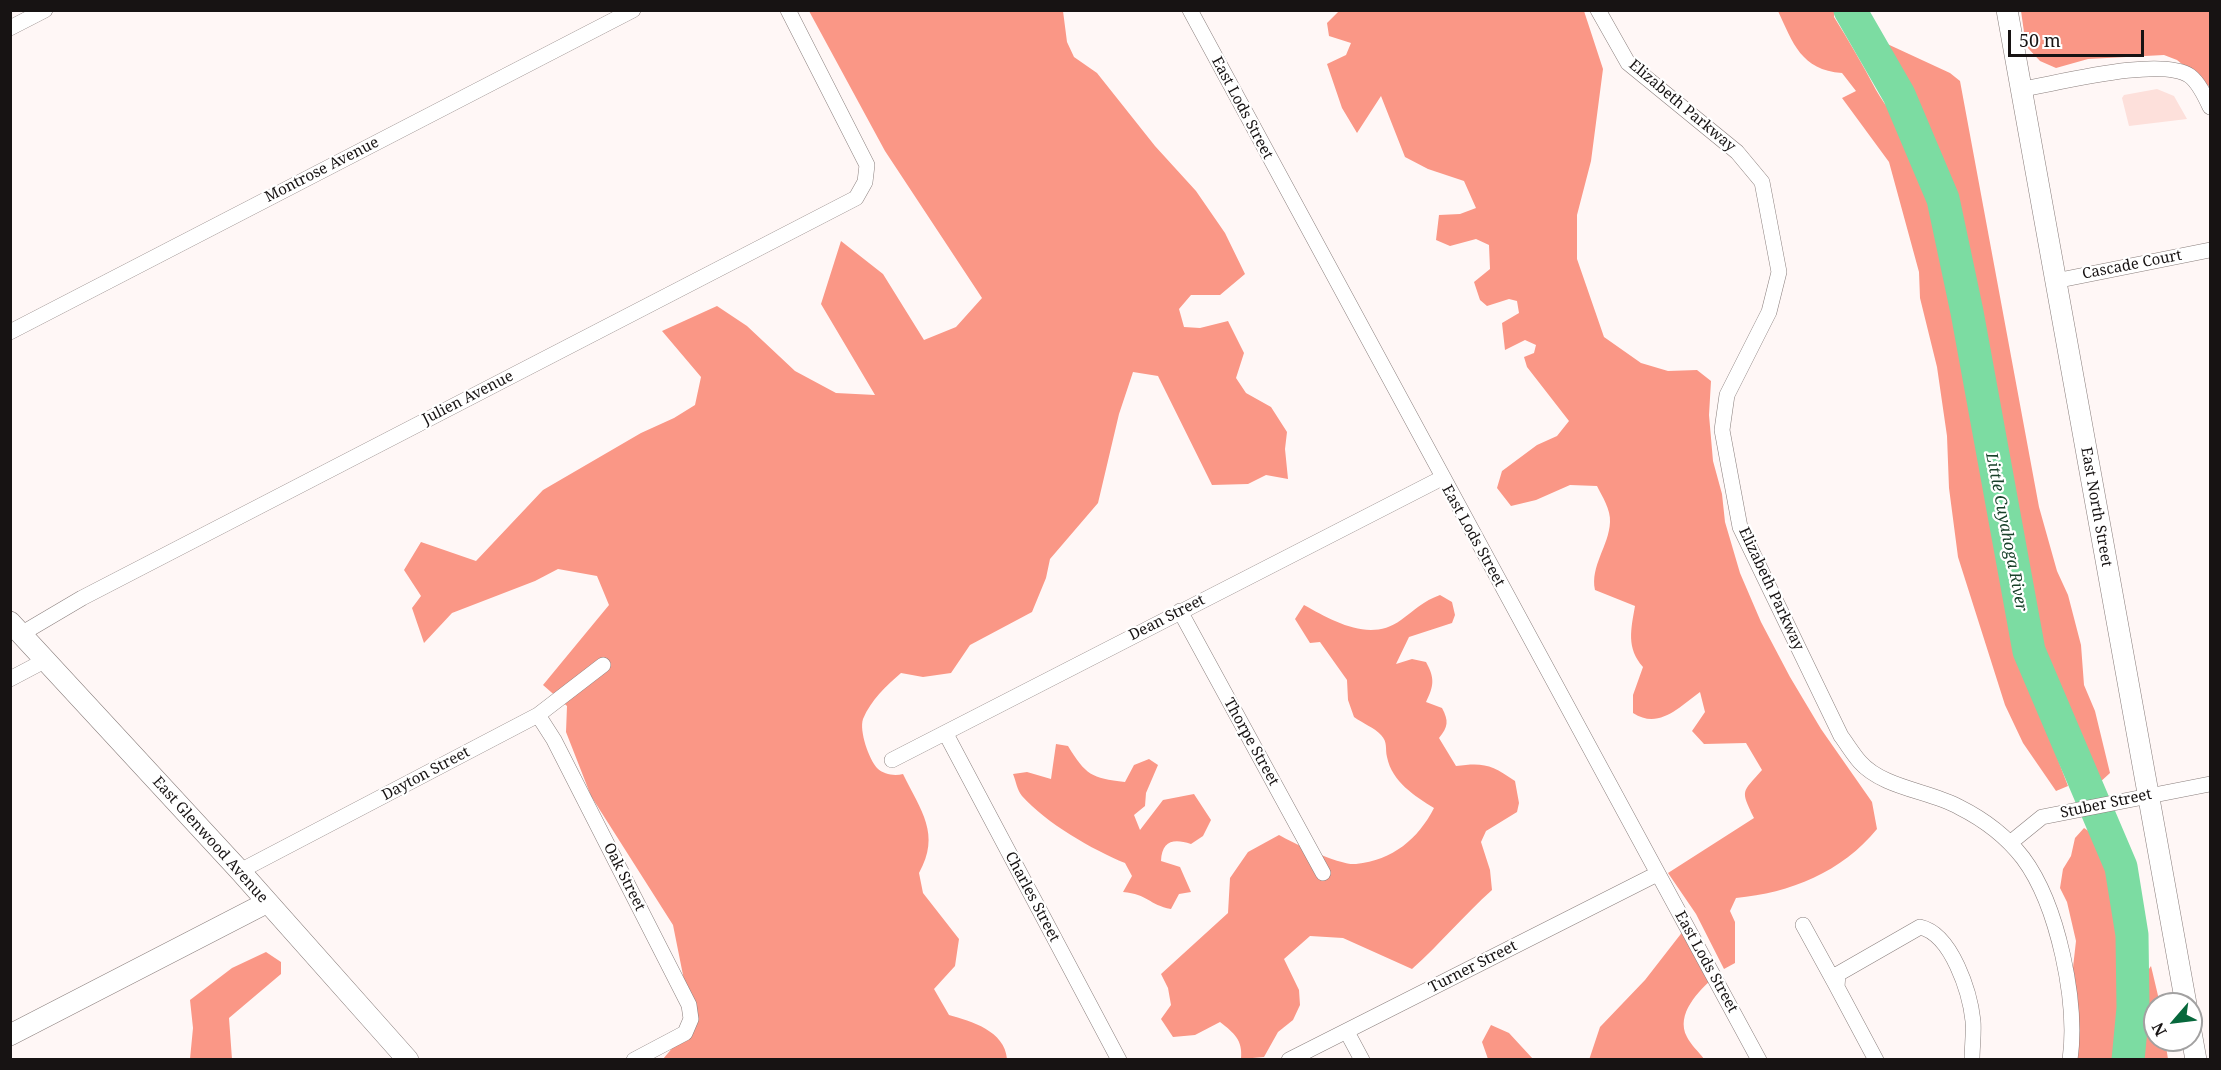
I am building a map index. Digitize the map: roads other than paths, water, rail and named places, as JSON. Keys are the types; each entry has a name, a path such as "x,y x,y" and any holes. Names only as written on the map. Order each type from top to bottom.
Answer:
{"street":[{"path":"10,28 45,10"},
{"name":"Montrose Avenue","path":"10,332 633,10"},
{"name":"Julien Avenue","path":"16,628 103,587 856,198 865,182 867,165 788,10"},
{"name":"East Lods Street","path":"1190,10 1759,1059"},
{"name":"Elizabeth Parkway","path":"1598,10 1628,63 1737,152 1762,182 1779,272 1769,312 1726,395 1722,430 1740,527 1837,727 1861,764 1895,784 1958,806 1985,822 2010,843 2024,860 2054,927 2071,998 2073,1042 2070,1059"},
{"name":"East North Street","path":"2007,10 2184,992"},
{"path":"2022,90 2122,72 2152,68 2174,69 2190,77 2211,107"},
{"name":"Cascade Court","path":"2055,281 2211,250"},
{"name":"Dean Street","path":"892,760 1442,478"},
{"name":"Thorpe Street","path":"1180,611 1323,873"},
{"name":"East Glenwood Avenue","path":"16,628 408,1059"},
{"path":"10,679 46,660"},
{"name":"Dayton Street","path":"240,872 538,715 603,665"},
{"name":"Oak Street","path":"538,715 554,740 689,1005 691,1019 688,1028 676,1038 634,1059"},
{"name":"Charles Street","path":"946,734 1119,1059"},
{"name":"Stuber Street","path":"2010,843 2042,817 2147,794 2211,784"},
{"name":"Turner Street","path":"1289,1059 1347,1032 1657,874"},
{"path":"10,1035 266,903"},
{"path":"1803,925 1876,1059"},
{"path":"1837,987 1838,974 1920,927 1926,928 1936,935 1949,951 1966,984 1973,1022 1972,1059"},
{"path":"1347,1032 1362,1059"}],"waterway":[{"name":"Little Cuyahoga River","path":"1850,10 1899,95 1943,199 1967,312 2029,651 2121,867 2132,935 2133,1008 2128,1060"}]}
